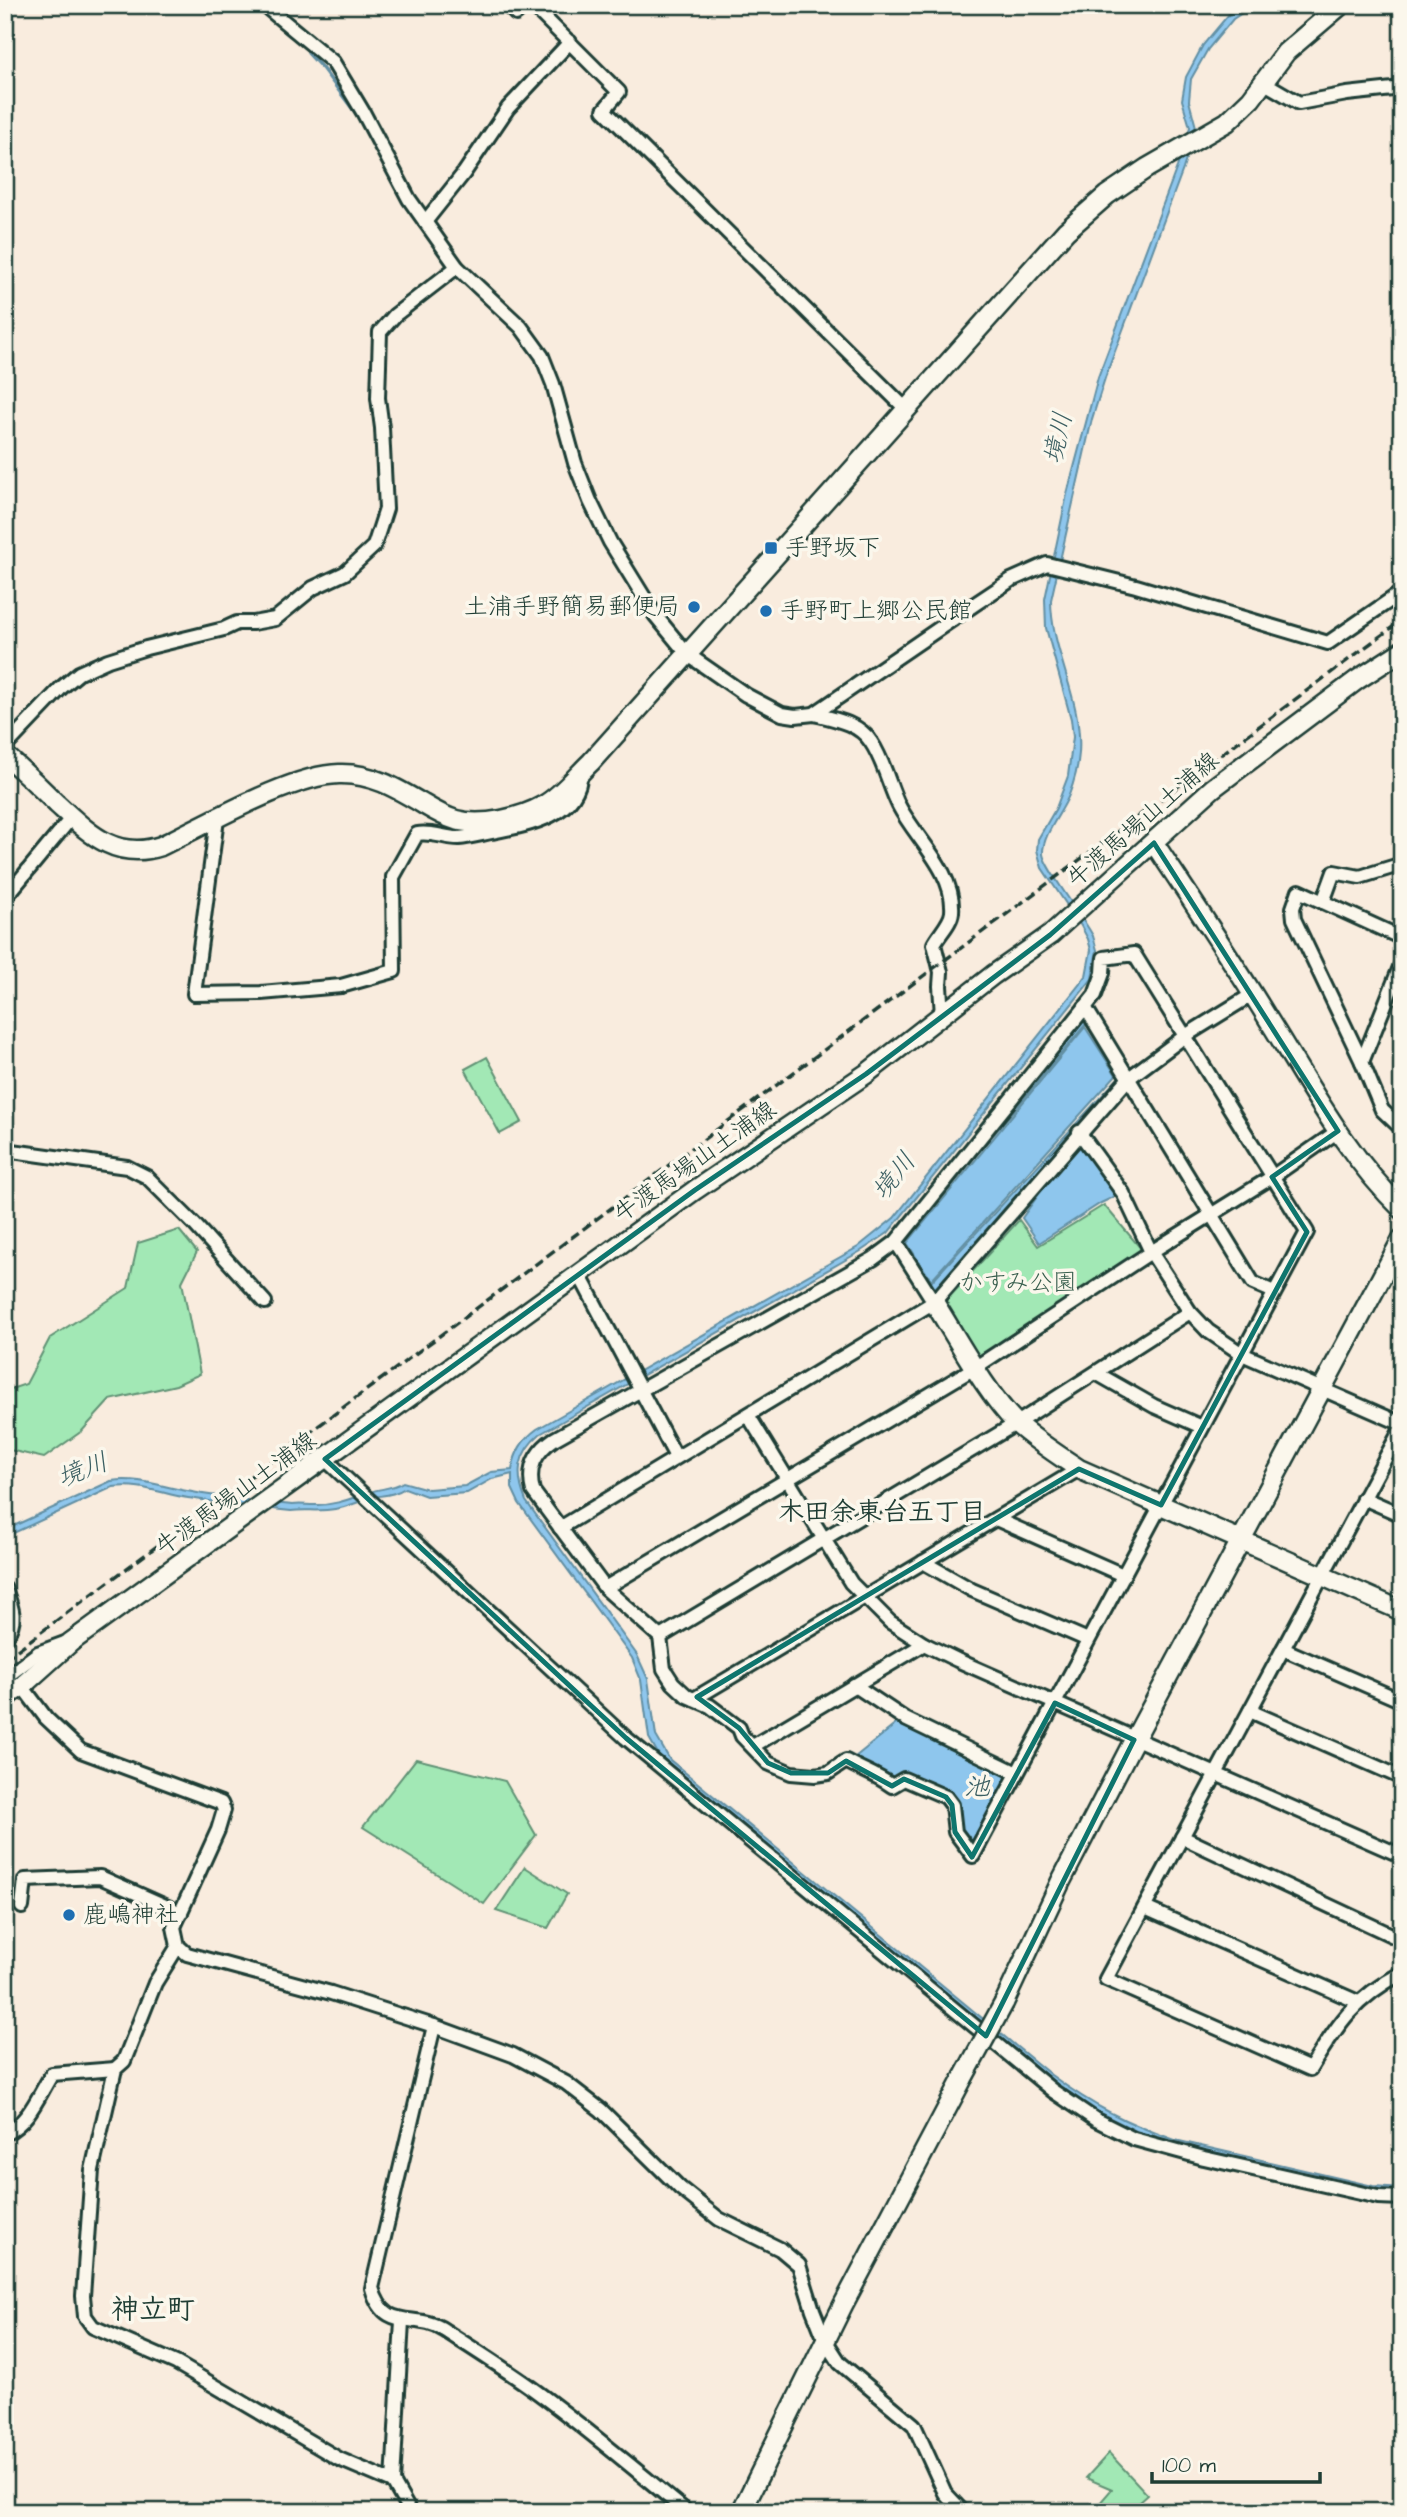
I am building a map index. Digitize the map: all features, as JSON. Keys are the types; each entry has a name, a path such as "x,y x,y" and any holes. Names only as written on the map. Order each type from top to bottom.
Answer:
{"street":[{"path":"264,5 333,62 425,222 457,267 521,327 542,356 553,384 575,463 610,542 655,615 687,654 746,695 782,714 814,714 839,719 871,740 900,808 944,877 951,897 952,915 934,944 941,972 943,1015"},
{"path":"507,5 516,14 525,5"},
{"path":"532,5 619,92 604,110 906,408"},
{"path":"5,755 98,839 110,845 139,851 161,846 297,783 335,774 355,774 376,779 454,820 470,823 520,814 544,805 581,771 1066,231 1107,195 1227,122 1240,111 1286,52 1341,5"},
{"path":"425,222 464,173 508,107 570,42"},
{"path":"1264,82 1299,103 1402,88"},
{"path":"5,747 61,688 79,673 146,648 224,629 237,623 275,619 313,588 345,573 374,546 386,509 378,398 380,332 395,315 457,267"},
{"path":"814,714 1012,580 1047,564 1136,586 1328,643 1402,592"},
{"name":"牛渡馬場山土浦線","path":"5,1698 71,1642 695,1190 866,1074 1050,935 1213,788 1357,680 1402,651"},
{"path":"217,819 194,994 261,993 341,986 394,971 393,877 416,834 425,832 459,838 521,826 549,817 568,804 581,786 581,771"},
{"path":"5,898 72,817"},
{"path":"1154,842 1253,993 1338,1131 1381,1189 1402,1209"},
{"path":"1323,902 1334,872 1360,877 1402,864"},
{"path":"1402,938 1298,891 1293,908 1294,919 1382,1110 1402,1129"},
{"path":"1134,954 1185,1036 1307,1232 972,1856 956,1832 953,1805 946,1797 904,1779 891,1786 876,1774 864,1772 846,1761 828,1773 791,1773 768,1763 742,1736 739,1728 673,1683 664,1669 660,1637 605,1588 533,1491 531,1473 537,1454 554,1439 873,1259 895,1242 1095,995 1100,984 1104,957 1134,954"},
{"path":"1362,1062 1402,962"},
{"path":"560,1528 934,1302 1129,1078 1185,1036 1253,993"},
{"path":"1084,1007 1253,1283 1274,1292"},
{"path":"605,1588 976,1367 1151,1252 1272,1177 1338,1131"},
{"path":"1080,1132 1123,1193 1151,1252 1190,1312 1208,1331 1242,1354 1402,1426 1106,1979 1310,2069 1344,2017 1358,2002 1402,1973"},
{"path":"5,1150 127,1167 147,1177 265,1302"},
{"path":"741,2512 825,2340 1004,2003 1060,1883 1134,1740 1402,1239"},
{"path":"895,1242 976,1367 1017,1423 1043,1445 1079,1469 1402,1611"},
{"path":"579,1274 676,1457"},
{"path":"660,1637 1017,1423 1190,1312"},
{"path":"1096,1373 1136,1397 1202,1427"},
{"path":"748,1415 822,1540 851,1583 863,1598 890,1622 924,1644 1134,1740 1402,1856"},
{"path":"326,1459 626,1738 1053,2091 1096,2120 1134,2139 1204,2158 1378,2197 1402,2198"},
{"path":"694,1699 1079,1469"},
{"path":"1363,1498 1402,1515"},
{"path":"996,1520 1123,1576"},
{"path":"923,1562 972,1590 1088,1640"},
{"path":"5,1588 14,1611 12,1625 5,1638"},
{"path":"5,1678 38,1653 71,1642"},
{"path":"753,1746 924,1644"},
{"path":"1283,1649 1402,1701"},
{"path":"854,1685 905,1719 1017,1773"},
{"path":"22,1686 46,1718 81,1751 221,1803 225,1810 174,1927 177,1946 155,1983 124,2061 115,2070 92,2171 82,2296 85,2316 93,2327 176,2363 338,2459 393,2482"},
{"path":"1250,1711 1402,1778"},
{"path":"1182,1837 1402,1940"},
{"path":"22,1907 25,1880 100,1877 181,1913"},
{"path":"1145,1908 1358,2002"},
{"path":"177,1946 187,1954 331,1993 434,2026 513,2055 566,2083 601,2110 680,2189 719,2218 780,2249 799,2264 825,2340 840,2363 915,2424 945,2493 963,2512"},
{"path":"434,2026 372,2288 375,2300 382,2309 402,2321 433,2323 513,2376 556,2406 687,2512"},
{"path":"5,2134 20,2124 33,2110 52,2074 115,2070"},
{"path":"402,2321 393,2482 410,2512"}],"highlighted area":[{"path":"1154,843 1338,1131 1272,1177 1307,1232 1161,1505 1079,1469 697,1697 739,1728 768,1763 791,1773 828,1773 846,1761 892,1786 904,1779 946,1797 952,1805 955,1832 972,1857 1055,1703 1134,1740 986,2036 626,1738 325,1459 695,1190 866,1074 1050,935"}],"green space":[{"path":"487,1057 522,1122 500,1134 465,1069"},
{"name":"かすみ公園","path":"1104,1205 1143,1251 979,1357 945,1302 1019,1220 1038,1246"},
{"path":"179,1230 197,1252 182,1282 200,1374 176,1385 110,1400 82,1431 44,1458 5,1449 5,1391 26,1384 50,1338 128,1288 138,1243"},
{"path":"416,1759 505,1781 536,1835 484,1904 363,1827"},
{"path":"525,1867 567,1894 548,1928 496,1911"},
{"path":"1109,2453 1148,2495 1129,2512 1092,2512 1112,2489 1086,2478"}],"water":[{"path":"1242,5 1254,5 1233,19 1208,49 1191,79 1189,101 1196,127 1092,419 1051,600 1056,638 1076,714 1079,753 1071,790 1049,832 1043,854 1050,870 1093,936 1097,950 1092,979 888,1233 540,1434 532,1441 523,1457 520,1482 526,1501 637,1655 648,1679 656,1736 670,1760 1051,2075 1110,2113 1175,2140 1373,2186 1402,2188 1402,2194 1173,2145 1118,2125 1068,2096 664,1764 649,1738 641,1680 632,1658 519,1503 512,1488 512,1474 492,1479 467,1493 426,1496 405,1488 345,1507 324,1510 291,1511 188,1498 142,1488 113,1487 5,1537 5,1530 111,1481 140,1481 252,1501 321,1505 403,1482 428,1489 465,1486 491,1472 512,1470 520,1447 537,1429 858,1247 894,1218 1086,976 1091,950 1088,939 1042,868 1037,850 1038,839 1056,808 1068,776 1073,737 1071,719 1046,628 1045,599 1067,494 1098,377 1190,127 1182,100 1186,77 1203,45 1229,14"},
{"path":"1084,1011 1125,1078 934,1298 899,1242","holes":["1086,1024 1120,1076 930,1283 904,1242"]},
{"path":"1085,1027 1116,1075 931,1280 907,1243"},
{"path":"1080,1136 1120,1194 1101,1203 1039,1243 1022,1218"},
{"name":"池","path":"901,1720 1014,1774 972,1853 959,1830 947,1794 892,1783 850,1761"}],"waterway":[{"path":"254,5 271,19"},
{"path":"278,25 289,35"},
{"path":"308,53 354,111"}],"railway":[{"path":"5,1659 1402,620"}],"place":[{"name":"手野坂下","path":"771,548"},
{"name":"土浦手野簡易郵便局","path":"694,607"},
{"name":"手野町上郷公民館","path":"766,611"},
{"name":"鹿嶋神社","path":"69,1915"}],"district":[{"name":"木田余東台五丁目","path":"882,1512"},
{"name":"神立町","path":"153,2309"}],"water label":[{"name":"境川","path":"1058,438"},
{"name":"境川","path":"894,1176"},
{"name":"境川","path":"83,1470"}]}
